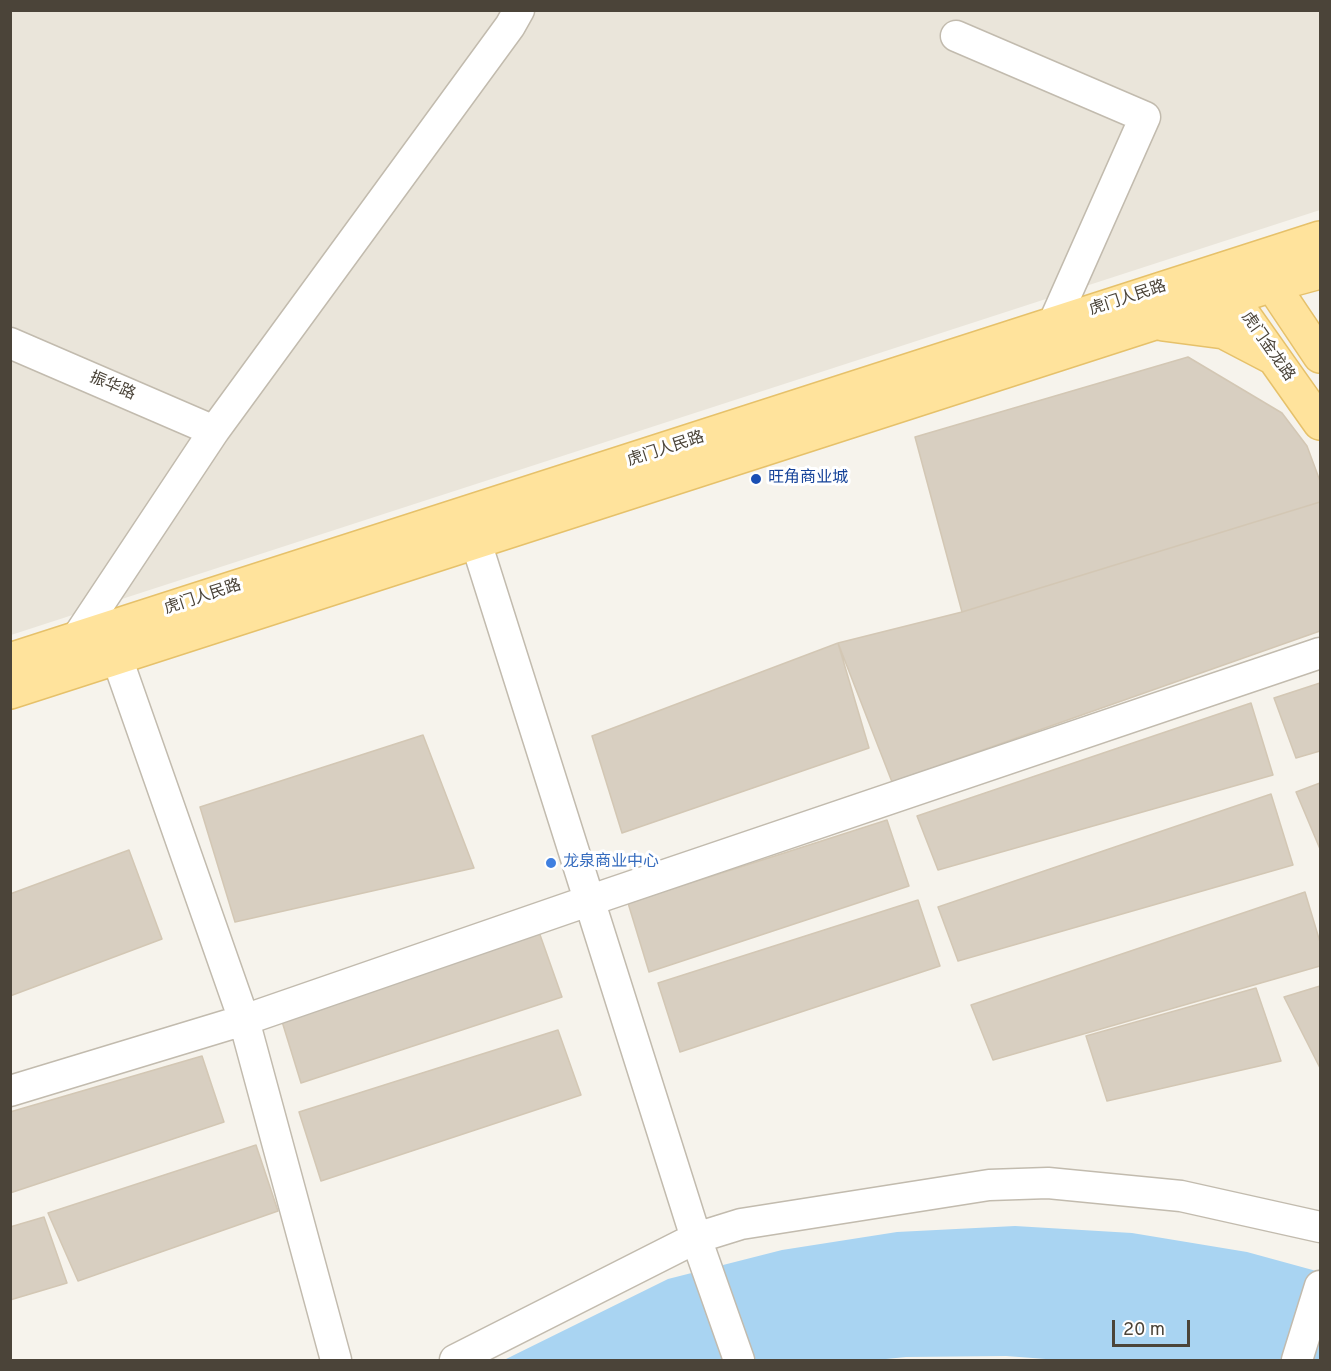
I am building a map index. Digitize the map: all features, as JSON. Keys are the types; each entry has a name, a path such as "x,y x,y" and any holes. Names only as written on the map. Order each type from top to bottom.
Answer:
{"main road":[{"name":"虎门人民路","path":"10,660 1320,238"},
{"path":"1254,258 1320,356"},
{"name":"虎门金龙路","path":"1213,272 1320,423"},
{"name":"虎门人民路","path":"10,692 1272,285 1320,272"},
{"path":"1155,323 1224,333 1274,357"}],"street":[{"path":"76,639 214,431 510,27 519,10"},
{"path":"956,36 1145,117 1053,324"},
{"name":"振华路","path":"10,344 214,431"},
{"path":"476,542 696,1238 739,1360"},
{"path":"10,1091 244,1020 1320,653"},
{"path":"117,658 244,1020 336,1360"},
{"path":"455,1360 696,1238 741,1224 989,1185 1048,1183 1181,1196 1320,1227"},
{"path":"1297,1360 1320,1286"}],"shaded area":[{"path":"10,11 1320,11 1320,210 11,635"}],"water":[{"path":"1015,1226 1132,1233 1247,1252 1320,1272 1320,1360 1059,1360 1006,1356 906,1357 876,1360 504,1360 668,1279 782,1250 897,1232"}],"building":[{"path":"1188,357 1282,413 1307,446 1320,481 1320,502 962,612 915,437"},
{"path":"1320,502 1320,631 892,782 838,643 962,612"},
{"path":"838,643 869,748 622,833 592,736"},
{"path":"1320,683 1320,751 1296,758 1274,698"},
{"path":"1251,703 1273,775 938,870 917,816"},
{"path":"423,735 474,868 235,922 200,807"},
{"path":"1320,783 1320,849 1296,792"},
{"path":"1271,794 1293,865 958,961 938,907"},
{"path":"887,820 909,886 649,972 628,903"},
{"path":"129,850 162,939 10,996 10,894"},
{"path":"1305,892 1320,942 1320,966 993,1060 971,1005"},
{"path":"918,900 940,966 680,1052 658,983"},
{"path":"539,932 562,997 301,1083 280,1015"},
{"path":"1320,986 1320,1068 1284,997"},
{"path":"1256,988 1281,1061 1107,1101 1086,1036"},
{"path":"558,1030 581,1095 321,1181 299,1112"},
{"path":"202,1056 224,1122 10,1193 10,1112"},
{"path":"256,1145 278,1211 78,1281 48,1213"},
{"path":"44,1217 67,1283 10,1300 10,1227"}],"place":[{"name":"旺角商业城","path":"756,479"},
{"name":"龙泉商业中心","path":"551,863"}]}
